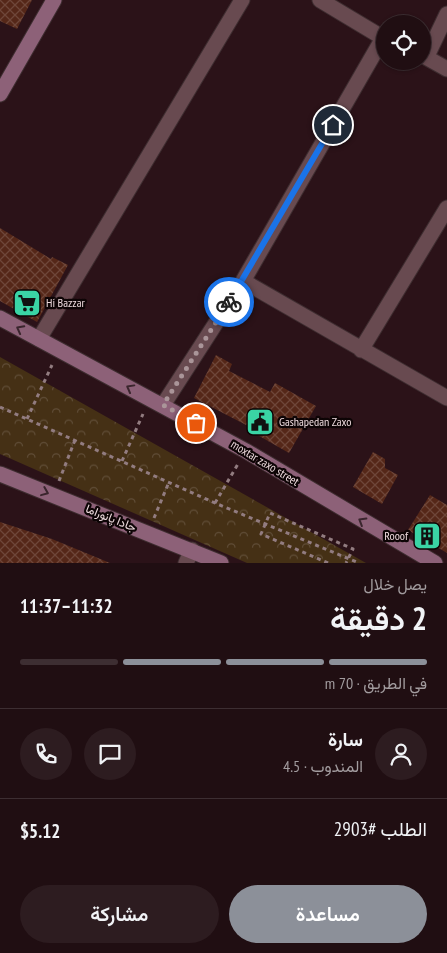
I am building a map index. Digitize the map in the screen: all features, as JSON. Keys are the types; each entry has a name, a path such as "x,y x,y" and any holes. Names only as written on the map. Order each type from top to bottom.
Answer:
{"main road":[{"path":"0,94 54,0"},
{"name":"moxtar zaxo street","path":"0,318 246,451 435,563"},
{"name":"جادا پانوراما","path":"0,474 148,533 189,557 221,563"}],"street":[{"path":"39,339 242,0"},
{"path":"320,0 376,34"},
{"path":"431,43 447,14"},
{"path":"156,402 243,281 376,53"},
{"path":"431,60 447,69"},
{"path":"360,350 442,231 447,208"},
{"path":"243,281 360,350 447,398"}],"path":[{"path":"27,418 60,349"},
{"path":"122,461 156,402"},
{"path":"0,407 216,503 359,563"},
{"path":"54,495 75,440"},
{"path":"216,503 246,451"},
{"path":"148,533 169,482"},
{"path":"328,563 261,534 270,513 353,549 346,563"}],"green space":[{"path":"0,357 366,563 247,563 0,454"}],"building":[{"path":"0,0 32,0 17,29 0,21"},
{"path":"0,228 51,259 52,257 68,265 37,322 0,301"},
{"path":"216,355 232,364 229,371 270,392 275,383 316,406 289,453 249,430 250,427 194,398"},
{"path":"373,452 385,459 385,468 398,475 382,504 353,487"},
{"path":"430,495 447,505 447,553 408,530"},
{"path":"0,522 52,539 110,563 0,563"}],"way so far":[{"path":"196,423 163,405 229,302"}],"place":[{"name":"Hi Bazzar","path":"27,303"},
{"name":"Gashapedan Zaxo","path":"260,422"},
{"name":"Rooof","path":"427,536"}],"route":[{"path":"229,302 333,125"}]}
